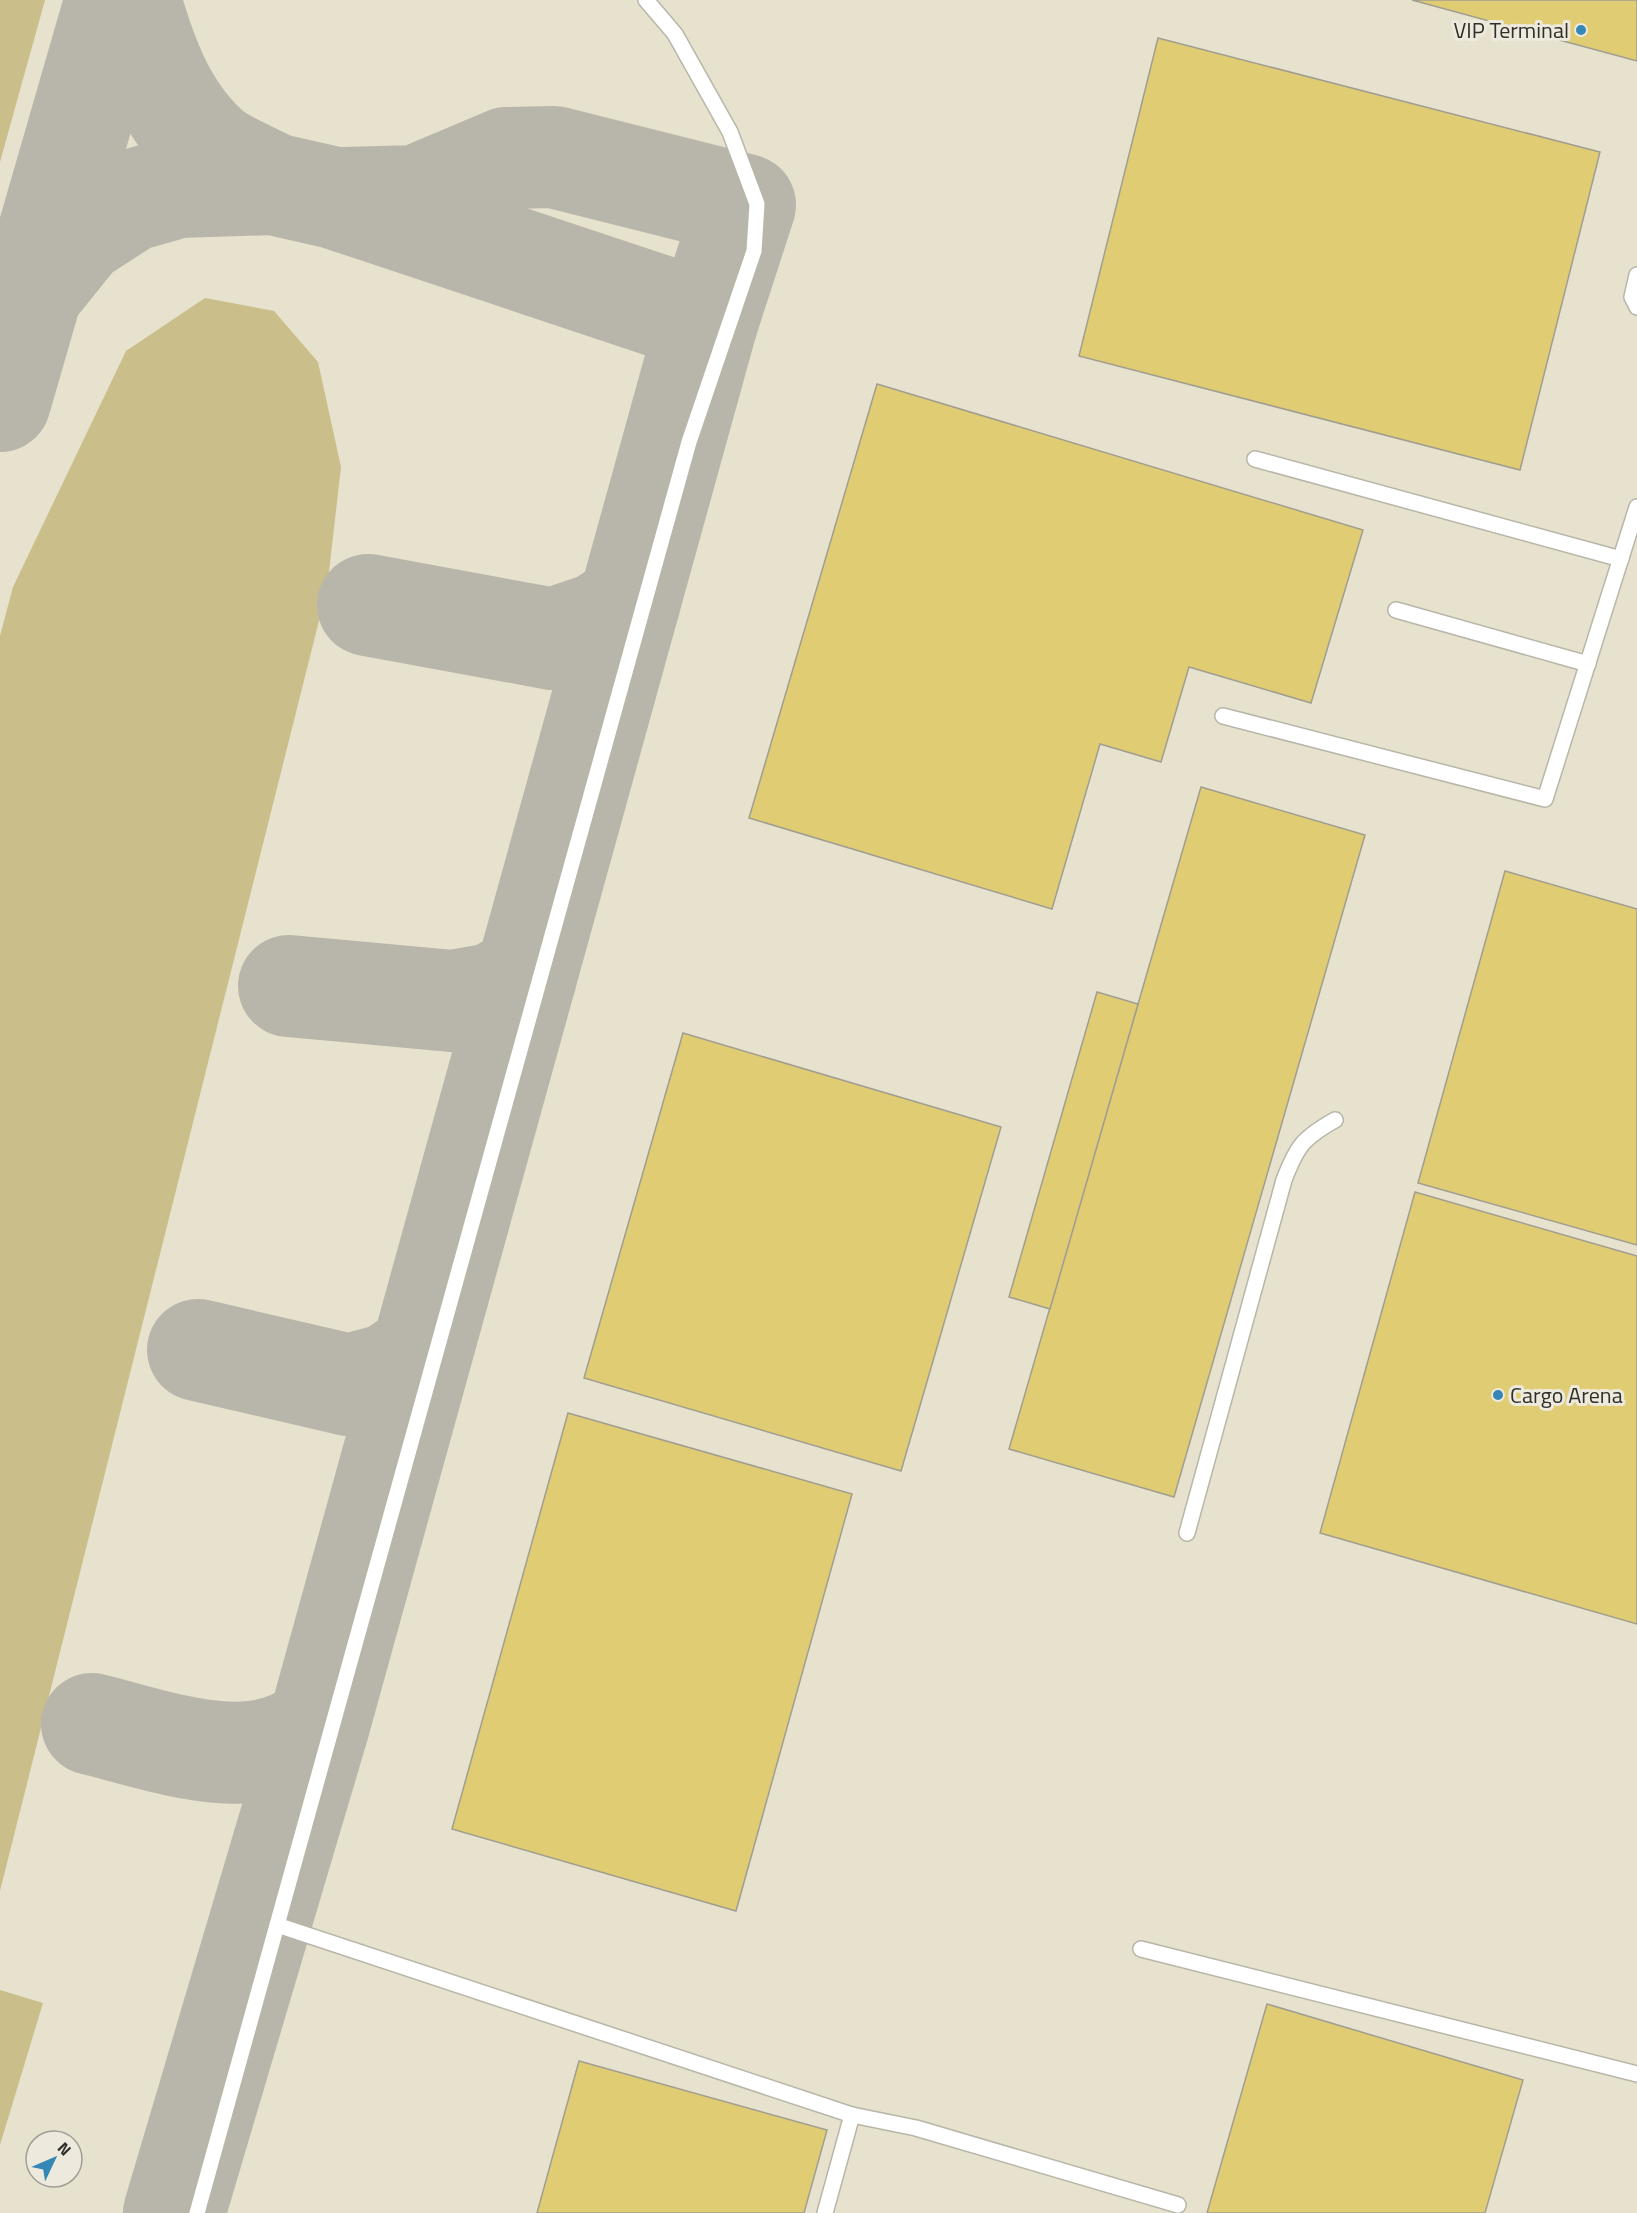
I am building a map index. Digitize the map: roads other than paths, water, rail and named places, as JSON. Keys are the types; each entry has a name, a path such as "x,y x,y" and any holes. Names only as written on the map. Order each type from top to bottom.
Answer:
{"lane":[{"path":"197,2213 690,442 754,250 757,204 730,132 675,34 646,0"},
{"path":"1637,275 1632,297 1637,308"},
{"path":"1256,459 1621,559"},
{"path":"1223,716 1545,799 1637,507"},
{"path":"1396,610 1587,664"},
{"path":"1187,1533 1284,1180 1294,1154 1310,1134 1335,1120"},
{"path":"277,1925 852,2115 916,2128 1178,2205"},
{"path":"1141,1949 1637,2074"},
{"path":"825,2213 852,2115"}],"place":[{"name":"VIP Terminal","path":"1581,30"},
{"name":"Cargo Arena","path":"1498,1395"}]}
